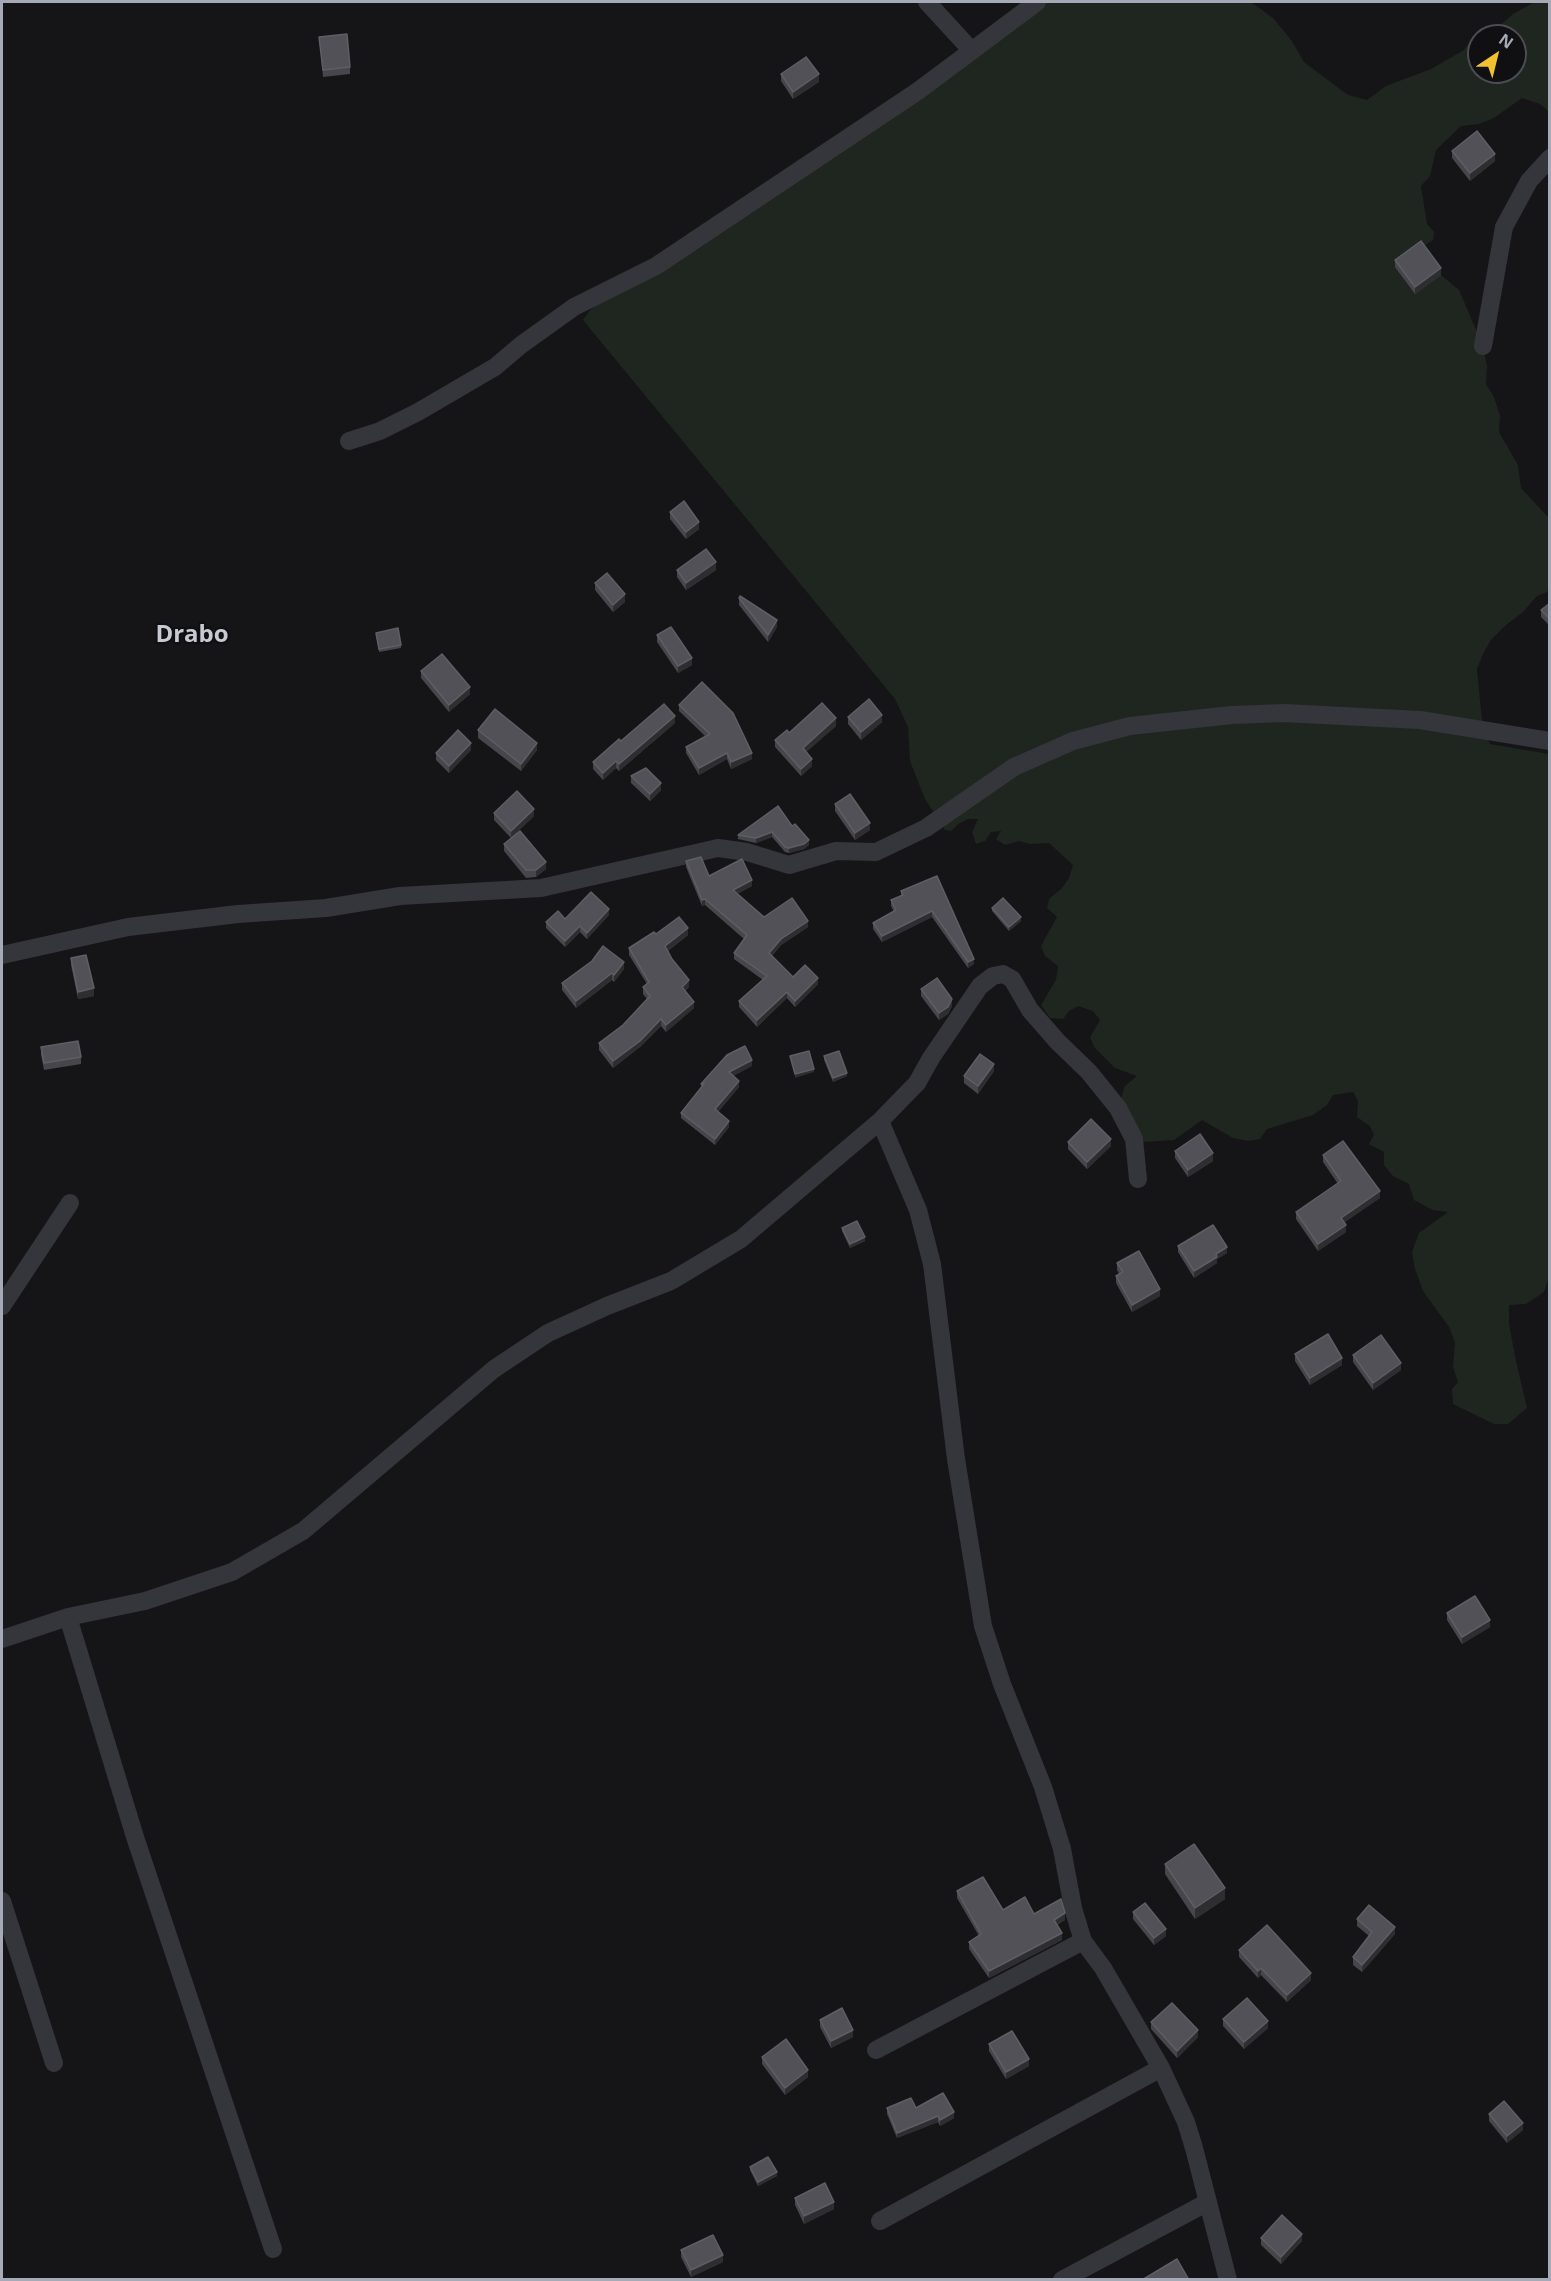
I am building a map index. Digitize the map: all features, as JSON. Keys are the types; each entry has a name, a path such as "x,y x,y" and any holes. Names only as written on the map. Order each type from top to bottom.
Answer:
{"street":[{"path":"927,2 972,51"},
{"path":"349,441 399,422 495,367 574,307 656,266 918,91 1037,2"},
{"path":"1483,346 1504,227 1529,181 1550,158"},
{"path":"2,955 128,927 216,916 326,908 400,896 541,888 718,848 747,852 789,865 836,852 876,852 926,828 1014,767 1073,741 1130,726 1232,715 1284,713 1420,720 1550,741"},
{"path":"2,1639 68,1617 145,1601 232,1572 303,1531 494,1369 548,1333 607,1306 671,1281 741,1239 880,1121 917,1083 931,1058 980,986 993,976 1003,974 1012,979 1030,1010 1057,1041 1089,1072 1118,1108 1134,1139 1138,1179"},
{"path":"880,1121 918,1210 932,1264 956,1459 983,1626 1002,1684 1043,1787 1062,1849 1073,1908 1083,1941 1103,1968 1161,2068 1194,2148 1228,2280"},
{"path":"2,1306 70,1203"},
{"path":"68,1617 139,1848 273,2249"},
{"path":"2,1901 54,2063"},
{"path":"876,2050 1083,1941"},
{"path":"880,2221 1161,2068"},
{"path":"1062,2280 1208,2202"}],"shaded area":[{"path":"1037,2 1251,2 1273,18 1292,41 1304,62 1348,95 1367,100 1386,86 1431,69 1467,46 1467,84 1527,84 1527,24 1501,24 1513,14 1533,3 1549,2 1549,112 1540,104 1522,98 1494,118 1479,124 1461,126 1436,150 1430,176 1421,186 1427,224 1434,232 1433,240 1421,248 1441,275 1459,290 1483,346 1487,366 1486,384 1494,397 1500,416 1499,432 1518,465 1521,488 1549,518 1549,588 1547,592 1537,596 1523,612 1491,640 1477,669 1483,731 1490,744 1549,754 1549,1277 1544,1292 1526,1304 1509,1305 1509,1324 1527,1408 1508,1424 1494,1424 1453,1404 1452,1389 1458,1382 1453,1367 1455,1342 1449,1327 1423,1291 1412,1252 1419,1233 1448,1212 1433,1210 1414,1200 1409,1184 1393,1176 1384,1165 1384,1152 1369,1144 1374,1135 1370,1126 1357,1117 1358,1101 1353,1092 1333,1095 1327,1105 1313,1115 1267,1129 1260,1139 1249,1141 1233,1138 1202,1120 1174,1140 1145,1142 1134,1139 1118,1108 1125,1086 1137,1076 1115,1068 1094,1047 1090,1037 1100,1020 1093,1011 1078,1006 1069,1011 1063,1019 1050,1018 1041,1005 1056,980 1058,966 1045,956 1041,946 1057,917 1047,908 1049,899 1062,888 1069,878 1073,865 1049,843 1030,844 1019,841 1005,845 996,839 1001,831 991,832 985,841 976,844 972,832 978,819 968,819 951,831 945,830 925,799 910,761 908,727 895,699 583,320 591,309 918,91"}],"building":[{"path":"347,34 350,67 323,70 319,37"},
{"path":"806,57 819,74 793,92 781,74"},
{"path":"1477,131 1495,154 1470,173 1452,151"},
{"path":"1421,241 1441,268 1415,287 1395,260"},
{"path":"684,501 699,522 686,532 670,512"},
{"path":"706,549 716,562 686,583 677,570"},
{"path":"607,573 625,594 613,605 595,583"},
{"path":"740,596 777,620 768,635 739,598"},
{"path":"1550,603 1550,619 1541,610"},
{"path":"671,627 692,658 678,666 657,635"},
{"path":"398,628 401,645 379,649 376,633"},
{"path":"442,654 470,687 449,705 421,671"},
{"path":"702,682 733,713 752,753 731,762 727,753 699,768 686,747 710,734 679,705"},
{"path":"869,699 882,715 861,732 848,717"},
{"path":"822,703 836,718 803,748 812,759 801,769 775,740 787,730 789,733"},
{"path":"664,704 675,716 619,764 616,761 603,773 593,762"},
{"path":"495,709 537,743 521,764 478,730"},
{"path":"458,730 471,743 449,766 436,753"},
{"path":"646,768 661,783 650,794 631,776"},
{"path":"517,791 534,809 511,831 494,813"},
{"path":"850,794 870,823 855,833 835,804"},
{"path":"778,806 792,826 795,824 809,840 804,844 785,847 772,832 756,838 738,835"},
{"path":"520,831 546,862 536,870 526,870 504,844"},
{"path":"701,857 709,876 742,859 752,880 733,890 764,917 792,898 808,921 781,939 769,953 793,977 805,965 818,978 795,1001 787,992 757,1020 739,1001 767,976 734,953 747,935 705,899 702,900 686,861"},
{"path":"937,876 974,959 968,962 932,911 882,936 873,923 896,910 891,900 903,895 901,891"},
{"path":"591,892 609,909 587,933 580,926 565,941 546,922 558,911 565,919"},
{"path":"1003,898 1021,917 1009,927 992,908"},
{"path":"679,917 688,928 665,946 689,980 682,987 694,1002 666,1025 661,1019 640,1041 613,1061 599,1043 623,1025 650,996 643,987 649,982 629,948 654,932 656,934"},
{"path":"603,946 624,962 614,975 612,973 576,1001 562,983 592,961"},
{"path":"86,955 94,988 78,992 71,958"},
{"path":"937,978 952,999 948,1007 939,1013 921,989"},
{"path":"78,1041 81,1057 44,1063 41,1047"},
{"path":"745,1046 752,1060 729,1072 739,1081 715,1109 729,1121 715,1139 681,1113 704,1084 701,1084 727,1055"},
{"path":"809,1051 814,1069 795,1074 790,1056"},
{"path":"839,1051 847,1073 833,1078 824,1056"},
{"path":"980,1054 994,1064 978,1086 964,1076"},
{"path":"1091,1119 1111,1139 1087,1162 1068,1142"},
{"path":"1200,1134 1213,1153 1188,1170 1175,1151"},
{"path":"1343,1141 1380,1191 1341,1218 1346,1225 1318,1244 1296,1212 1341,1181 1323,1155"},
{"path":"857,1221 865,1237 850,1244 842,1228"},
{"path":"1213,1225 1227,1247 1216,1254 1217,1257 1194,1271 1178,1246"},
{"path":"1139,1251 1160,1289 1132,1305 1116,1276 1123,1272 1117,1263"},
{"path":"1328,1334 1342,1358 1310,1378 1295,1354"},
{"path":"1381,1335 1401,1363 1373,1383 1353,1355"},
{"path":"1475,1596 1490,1620 1462,1637 1447,1613"},
{"path":"1194,1844 1225,1888 1195,1908 1165,1864"},
{"path":"983,1877 1003,1910 1025,1897 1034,1914 1061,1899 1065,1913 1054,1920 1062,1933 989,1971 969,1942 981,1934 957,1891"},
{"path":"1145,1903 1166,1929 1154,1938 1133,1912"},
{"path":"1369,1905 1395,1927 1362,1965 1353,1957 1372,1932 1357,1919"},
{"path":"1267,1925 1311,1973 1287,1995 1261,1968 1258,1971 1239,1950"},
{"path":"1247,1998 1268,2021 1244,2042 1223,2019"},
{"path":"1172,2003 1198,2030 1177,2051 1151,2022"},
{"path":"842,2008 853,2030 831,2041 820,2020"},
{"path":"1012,2031 1029,2059 1006,2072 989,2044"},
{"path":"786,2039 808,2070 785,2088 762,2057"},
{"path":"943,2093 954,2112 940,2120 938,2116 897,2133 887,2108 911,2098 916,2108"},
{"path":"1504,2101 1523,2123 1507,2136 1489,2114"},
{"path":"768,2157 777,2172 758,2182 750,2167"},
{"path":"825,2183 834,2202 804,2216 795,2198"},
{"path":"1282,2215 1302,2234 1281,2257 1261,2238"},
{"path":"713,2235 723,2255 691,2270 681,2250"},
{"path":"1177,2259 1189,2280 1142,2280"}],"district":[{"name":"Drabo","path":"192,635"}]}
